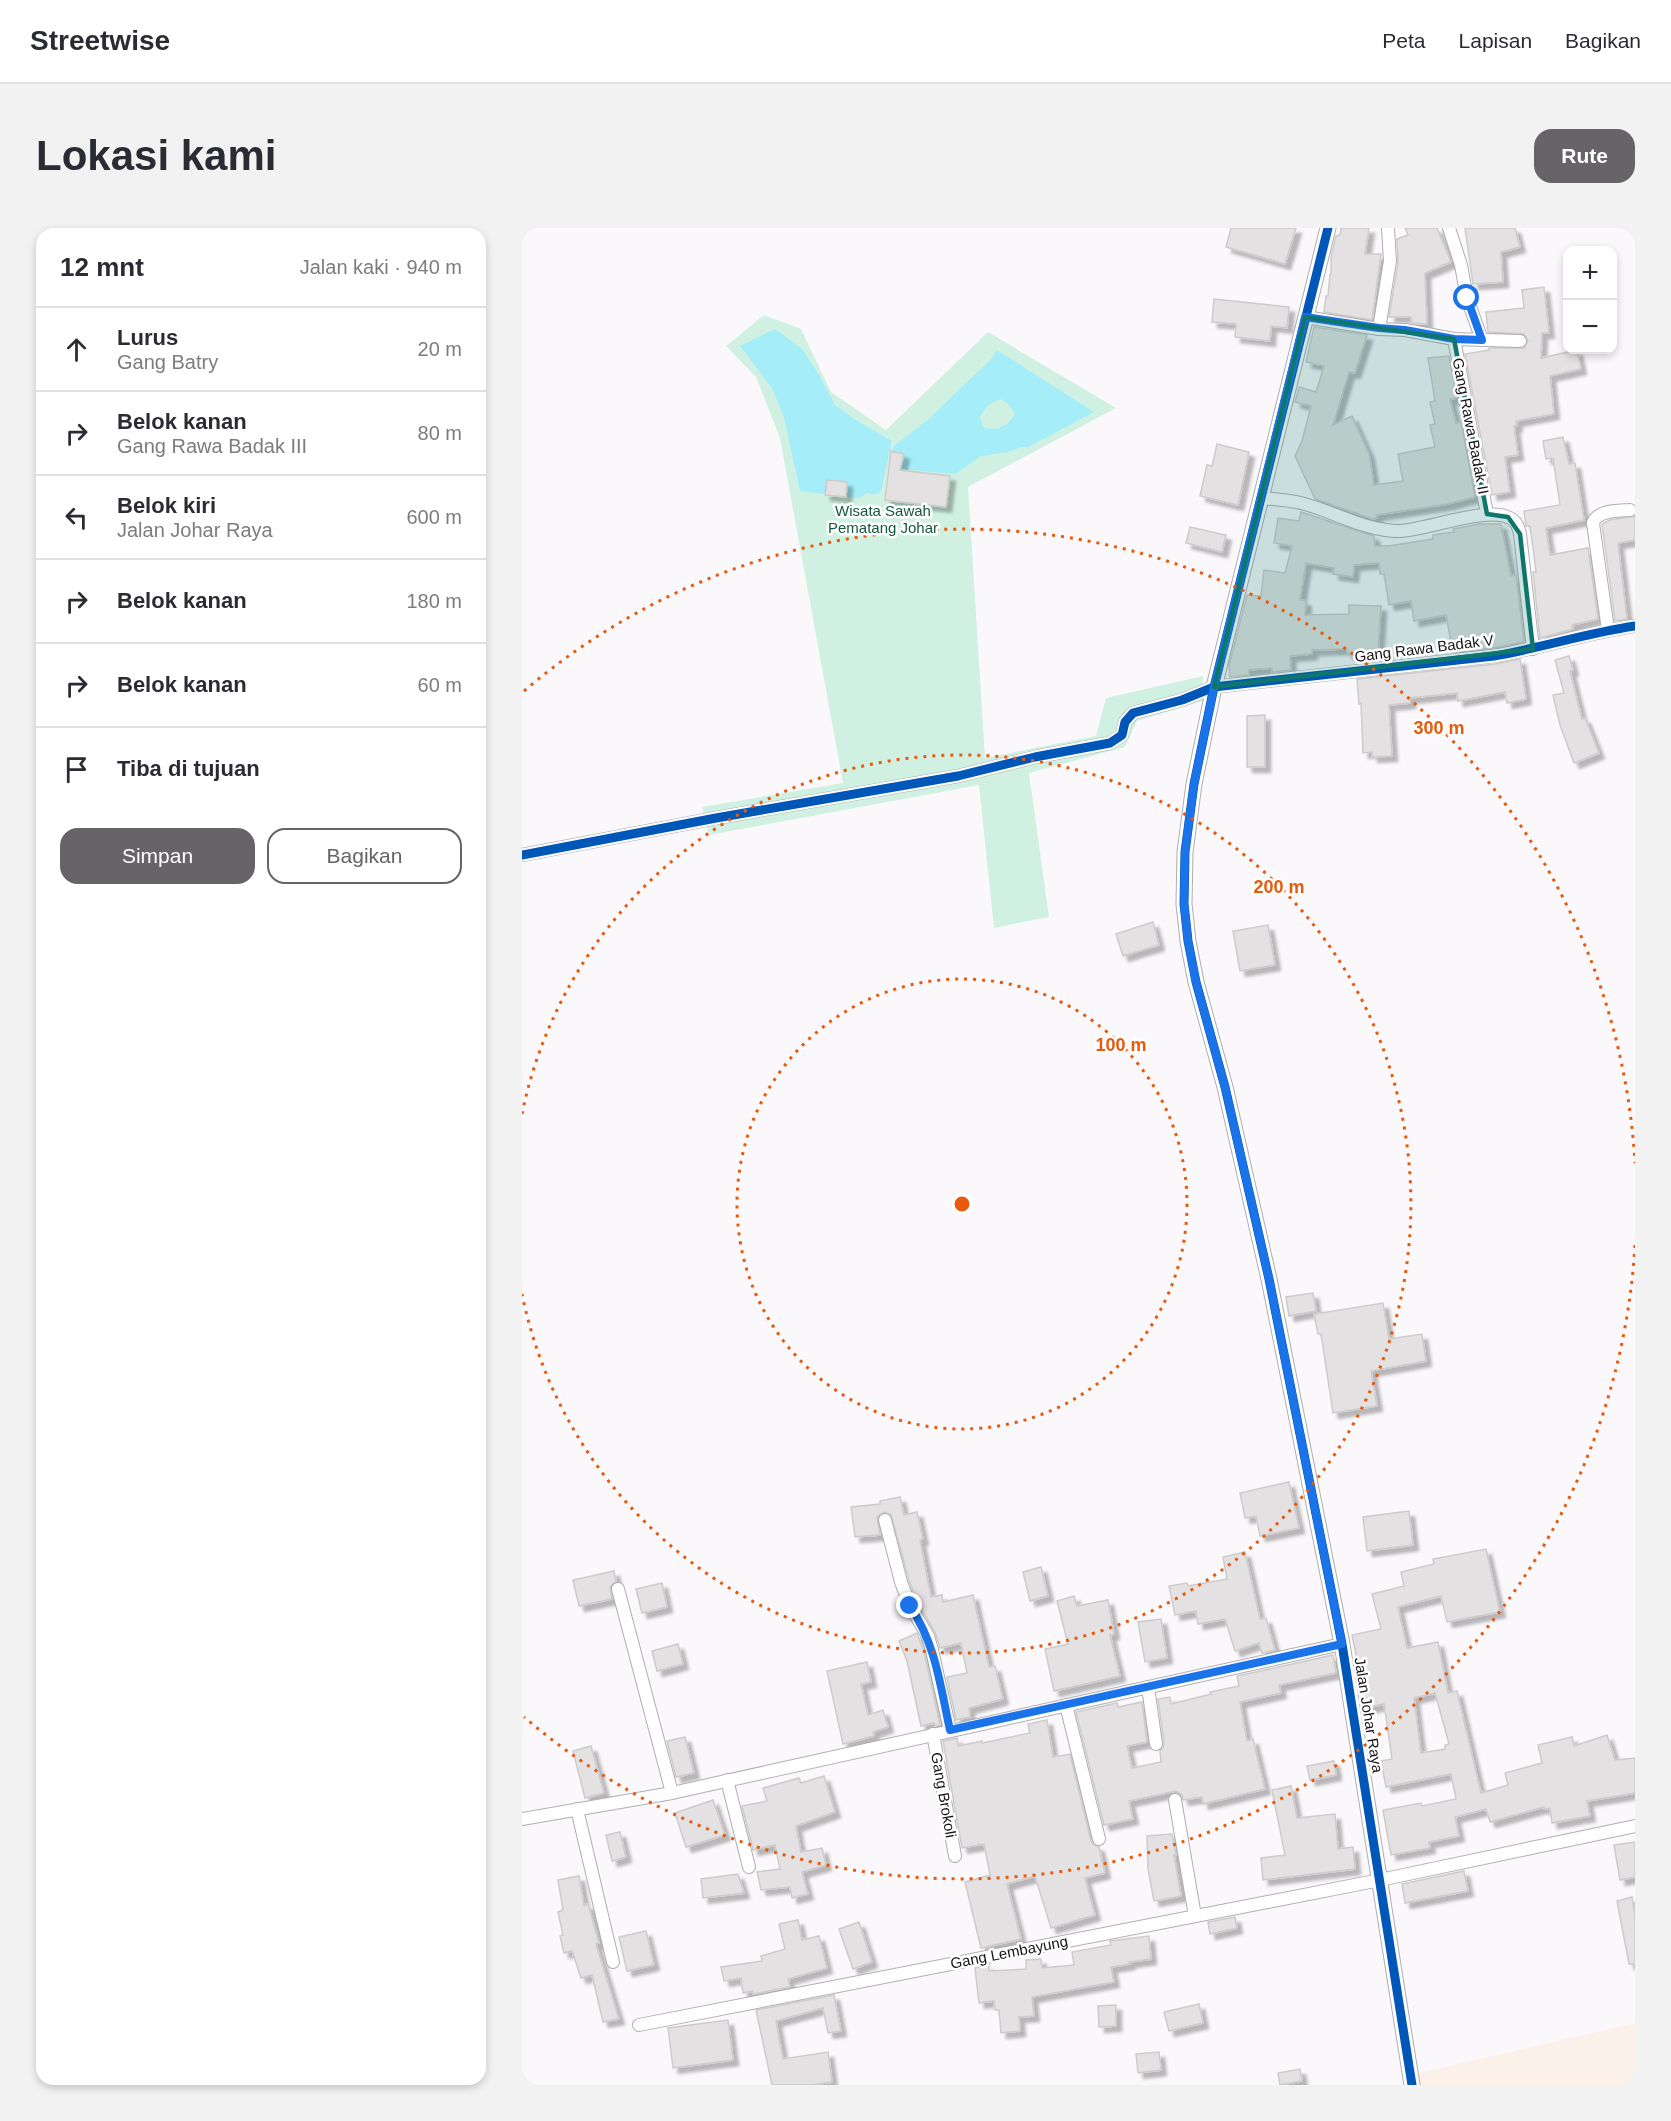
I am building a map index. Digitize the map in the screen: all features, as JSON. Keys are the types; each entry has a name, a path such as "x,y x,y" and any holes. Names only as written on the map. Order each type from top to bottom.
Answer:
{"street":[{"name":"Jalan Johar Raya","path":"1328,228 1214,687 1194,784 1185,852 1184,904 1196,982 1225,1087 1269,1279 1342,1644 1412,2085"},
{"path":"1379,328 1390,261 1388,228"},
{"path":"1449,228 1461,265 1467,298 1482,340"},
{"path":"1305,317 1454,339 1520,341"},
{"name":"Gang Rawa Badak II","path":"1454,339 1487,514"},
{"path":"1260,498 1300,503 1370,526 1398,531 1420,529 1487,514 1505,515 1516,522 1518,527 1533,649"},
{"path":"1608,630 1593,523 1594,518 1601,514 1630,510"},
{"name":"Gang Rawa Badak V","path":"522,855 716,818 958,776 1035,757 1110,743 1122,735 1125,722 1132,713 1182,700 1214,687 1494,656 1635,626"},
{"path":"885,1520 901,1582 910,1606 928,1636 950,1730"},
{"path":"618,1589 672,1793"},
{"path":"522,1819 672,1793 1342,1644"},
{"path":"1148,1687 1156,1744"},
{"path":"1066,1705 1099,1839"},
{"name":"Gang Brokoli","path":"933,1734 955,1856"},
{"path":"727,1779 748,1867"},
{"path":"1175,1800 1195,1916"},
{"path":"577,1809 613,1962"},
{"name":"Gang Lembayung","path":"639,2025 1380,1880 1635,1826"}],"highlighted area":[{"path":"1305,317 1454,339 1487,514 1508,517 1520,534 1533,649 1214,687"}],"shaded area":[{"path":"1635,2023 1635,2085 1413,2085 1411,2075"}],"green space":[{"name":"Wisata Sawah Pematang Johar","path":"764,315 801,329 831,392 886,430 988,332 1116,408 968,487 985,758 1096,736 1106,698 1203,676 1203,701 1137,721 1125,747 1029,773 1049,917 994,928 979,785 709,835 702,807 843,783 780,438 756,377 726,346"}],"water":[{"path":"775,329 802,349 835,405 892,441 879,493 867,493 859,498 800,491 784,417 772,388 740,346"},
{"path":"997,350 1094,412 1028,447 981,456 955,474 890,468 894,446 930,418 992,358","holes":["1001,399 1010,406 1015,414 1006,425 993,429 983,427 980,417 991,404"]}],"building":[{"path":"1231,228 1296,228 1285,264 1226,247"},
{"path":"1341,228 1369,228 1365,254 1381,254 1372,320 1324,312 1331,274 1331,257 1336,236 1340,235"},
{"path":"1405,228 1437,228 1451,262 1425,273 1427,324 1412,323 1411,317 1389,317 1398,262 1397,239 1408,235"},
{"path":"1465,228 1515,228 1520,247 1501,252 1503,282 1473,284"},
{"path":"1544,287 1549,333 1542,333 1541,358 1563,353 1578,354 1581,369 1550,376 1554,414 1516,421 1517,426 1514,426 1518,455 1505,457 1510,492 1492,495 1465,354 1489,350 1489,348 1524,348 1528,341 1524,334 1488,332 1486,312 1524,308 1522,290"},
{"path":"1214,299 1289,307 1287,328 1271,326 1270,341 1235,337 1236,324 1212,322"},
{"path":"1314,327 1367,335 1355,373 1349,372 1333,425 1352,416 1369,454 1374,485 1403,481 1398,454 1435,447 1430,425 1435,424 1430,402 1435,401 1428,358 1449,356 1457,398 1450,399 1456,423 1461,422 1475,497 1448,504 1376,515 1377,518 1373,519 1315,499 1295,456 1302,441 1311,406 1295,402 1299,387 1316,392 1324,366 1306,362"},
{"path":"1563,437 1569,464 1575,463 1584,520 1546,528 1550,555 1588,548 1598,619 1572,625 1573,629 1540,638 1533,572 1536,572 1535,563 1530,526 1526,526 1524,511 1560,505 1553,458 1546,459 1543,441"},
{"path":"1217,444 1249,452 1238,505 1200,496 1207,465 1212,466"},
{"path":"891,451 904,454 900,470 950,476 946,507 885,500"},
{"path":"827,480 847,482 846,497 825,495"},
{"path":"1301,512 1374,536 1375,546 1433,539 1433,535 1454,532 1453,529 1479,524 1501,524 1511,576 1516,575 1524,642 1453,652 1446,615 1414,621 1411,601 1389,605 1384,574 1380,574 1379,563 1354,565 1353,577 1333,574 1334,568 1306,563 1300,600 1306,601 1305,615 1349,614 1349,605 1381,606 1378,654 1347,653 1347,649 1312,650 1312,654 1290,656 1291,670 1272,672 1272,668 1249,670 1249,675 1230,677 1229,666 1247,595 1261,596 1264,570 1285,573 1292,546 1274,543 1278,518 1299,521"},
{"path":"1635,516 1635,540 1618,543 1627,619 1615,621 1602,524 1610,520"},
{"path":"1190,527 1226,535 1222,552 1186,543"},
{"path":"1569,656 1573,670 1570,671 1582,719 1585,718 1599,753 1574,763 1560,725 1553,695 1564,693 1555,660"},
{"path":"1520,659 1526,699 1507,703 1505,692 1458,701 1457,693 1410,698 1410,703 1389,705 1392,756 1372,757 1372,752 1363,753 1361,703 1359,704 1357,679 1495,664"},
{"path":"1265,715 1265,767 1247,767 1247,716"},
{"path":"1153,922 1159,945 1123,956 1116,934"},
{"path":"1268,925 1275,965 1240,971 1233,931"},
{"path":"1313,1293 1316,1311 1289,1316 1286,1297"},
{"path":"1383,1303 1389,1339 1422,1334 1426,1361 1371,1371 1377,1406 1333,1413 1321,1334 1318,1334 1314,1314"},
{"path":"1289,1482 1299,1528 1260,1536 1256,1516 1245,1518 1240,1493"},
{"path":"900,1497 904,1515 917,1512 931,1597 942,1595 943,1602 973,1595 989,1667 995,1666 1003,1699 969,1708 970,1717 956,1720 947,1677 967,1673 961,1643 940,1648 935,1632 917,1602 891,1515 884,1512 877,1517 880,1535 855,1537 851,1507 880,1504 880,1501"},
{"path":"1409,1511 1413,1545 1367,1551 1363,1517"},
{"path":"1486,1549 1500,1612 1447,1622 1441,1596 1398,1607 1407,1648 1438,1642 1448,1693 1457,1691 1481,1793 1508,1785 1505,1773 1542,1763 1538,1745 1572,1737 1574,1746 1607,1735 1615,1760 1635,1758 1635,1793 1587,1801 1590,1816 1552,1823 1550,1808 1544,1809 1544,1807 1490,1822 1486,1809 1455,1817 1459,1836 1429,1842 1430,1848 1391,1855 1383,1810 1421,1803 1422,1806 1456,1799 1451,1774 1386,1787 1381,1761 1392,1759 1384,1704 1367,1708 1352,1635 1381,1629 1372,1594 1404,1586 1401,1572 1434,1564 1433,1559","holes":["1435,1693 1449,1744 1445,1745 1445,1749 1421,1753 1414,1698"]},
{"path":"1245,1552 1260,1619 1266,1618 1275,1650 1262,1653 1259,1643 1235,1651 1225,1619 1198,1624 1196,1611 1175,1615 1169,1586 1187,1583 1188,1586 1227,1579 1223,1557"},
{"path":"1041,1567 1048,1596 1030,1601 1023,1572"},
{"path":"614,1571 616,1581 610,1587 612,1599 579,1606 573,1580"},
{"path":"662,1583 667,1607 642,1613 636,1589"},
{"path":"1074,1596 1077,1606 1108,1600 1114,1634 1110,1635 1120,1676 1054,1691 1045,1649 1068,1644 1057,1601"},
{"path":"1161,1619 1167,1658 1145,1662 1138,1622"},
{"path":"917,1633 924,1652 940,1725 935,1726 934,1723 921,1726 907,1661 899,1641"},
{"path":"678,1644 683,1664 657,1671 652,1651"},
{"path":"1333,1655 1336,1673 1279,1685 1281,1693 1240,1702 1247,1741 1253,1739 1265,1789 1203,1804 1202,1797 1183,1800 1182,1795 1176,1791 1129,1801 1133,1819 1104,1825 1076,1712 1117,1703 1118,1707 1142,1702 1147,1742 1127,1746 1132,1768 1161,1762 1160,1751 1164,1743 1158,1699 1170,1697 1171,1704 1211,1694 1210,1692 1239,1686 1237,1676"},
{"path":"867,1662 871,1682 861,1684 868,1715 883,1710 888,1727 873,1732 874,1736 843,1744 827,1671"},
{"path":"1047,1720 1053,1757 1070,1754 1091,1841 1099,1847 1105,1873 1085,1878 1095,1915 1051,1928 1035,1876 1007,1884 1021,1939 981,1948 965,1882 990,1875 984,1844 962,1848 943,1741 957,1738 958,1746 982,1741 982,1743 1030,1733 1028,1724"},
{"path":"685,1737 694,1773 676,1777 667,1741"},
{"path":"591,1746 604,1793 585,1798 573,1751"},
{"path":"1334,1761 1336,1775 1310,1780 1307,1766"},
{"path":"824,1776 835,1812 796,1826 801,1852 822,1848 826,1865 802,1872 808,1894 792,1898 790,1887 761,1890 757,1872 780,1869 775,1845 753,1850 742,1806 767,1801 763,1788 799,1778 801,1783"},
{"path":"1291,1786 1297,1818 1335,1814 1338,1849 1353,1847 1355,1869 1263,1880 1261,1858 1285,1855 1272,1790"},
{"path":"713,1800 725,1835 686,1847 675,1813"},
{"path":"620,1832 626,1857 612,1861 606,1835"},
{"path":"1172,1834 1181,1896 1154,1901 1148,1869 1147,1836"},
{"path":"1635,1842 1635,1877 1620,1880 1614,1845"},
{"path":"1464,1871 1468,1891 1405,1903 1402,1884"},
{"path":"738,1874 744,1893 703,1898 701,1879"},
{"path":"579,1876 584,1905 588,1904 599,1943 596,1944 619,2019 603,2022 592,1975 581,1978 572,1951 564,1953 558,1912 563,1910 558,1880"},
{"path":"1632,1897 1635,1915 1635,1964 1629,1964 1617,1901"},
{"path":"1235,1917 1237,1928 1210,1934 1208,1922"},
{"path":"798,1920 802,1940 819,1936 827,1968 788,1979 790,1987 753,1994 752,1991 743,1993 741,1978 724,1981 721,1967 762,1961 761,1956 785,1949 779,1924"},
{"path":"859,1922 872,1962 853,1969 839,1929"},
{"path":"646,1931 654,1965 627,1971 619,1937"},
{"path":"1149,1936 1151,1959 1111,1967 1114,1982 1032,1997 1034,2016 1019,2017 1020,2031 1001,2033 999,2010 995,2010 994,2001 979,2003 975,1968 989,1965 989,1971 1026,1969 1026,1960 1041,1959 1042,1968 1074,1965 1072,1952 1111,1945 1110,1941"},
{"path":"834,1995 841,2031 828,2033 823,2008 776,2021 783,2059 828,2052 832,2082 812,2085 772,2085 756,2010"},
{"path":"1199,2004 1203,2023 1169,2031 1164,2012"},
{"path":"1116,2005 1116,2026 1099,2027 1098,2006"},
{"path":"728,2020 733,2060 673,2068 668,2028"},
{"path":"1159,2052 1161,2070 1138,2073 1136,2054"},
{"path":"1300,2069 1302,2081 1280,2085 1278,2073"}],"cycle path":[{"path":"1328,228 1214,687 1194,784 1185,852 1184,904 1196,982 1225,1087 1269,1279 1342,1644 1412,2085"},
{"path":"522,855 716,818 958,776 1035,757 1110,743 1122,735 1125,722 1133,713 1182,700 1214,687 1494,656 1635,626"}],"route":[{"path":"910,1606 928,1636 950,1730 1342,1644 1269,1279 1225,1087 1196,982 1184,904 1185,852 1194,784 1214,687 1305,317 1454,339 1482,340 1467,298"}]}
